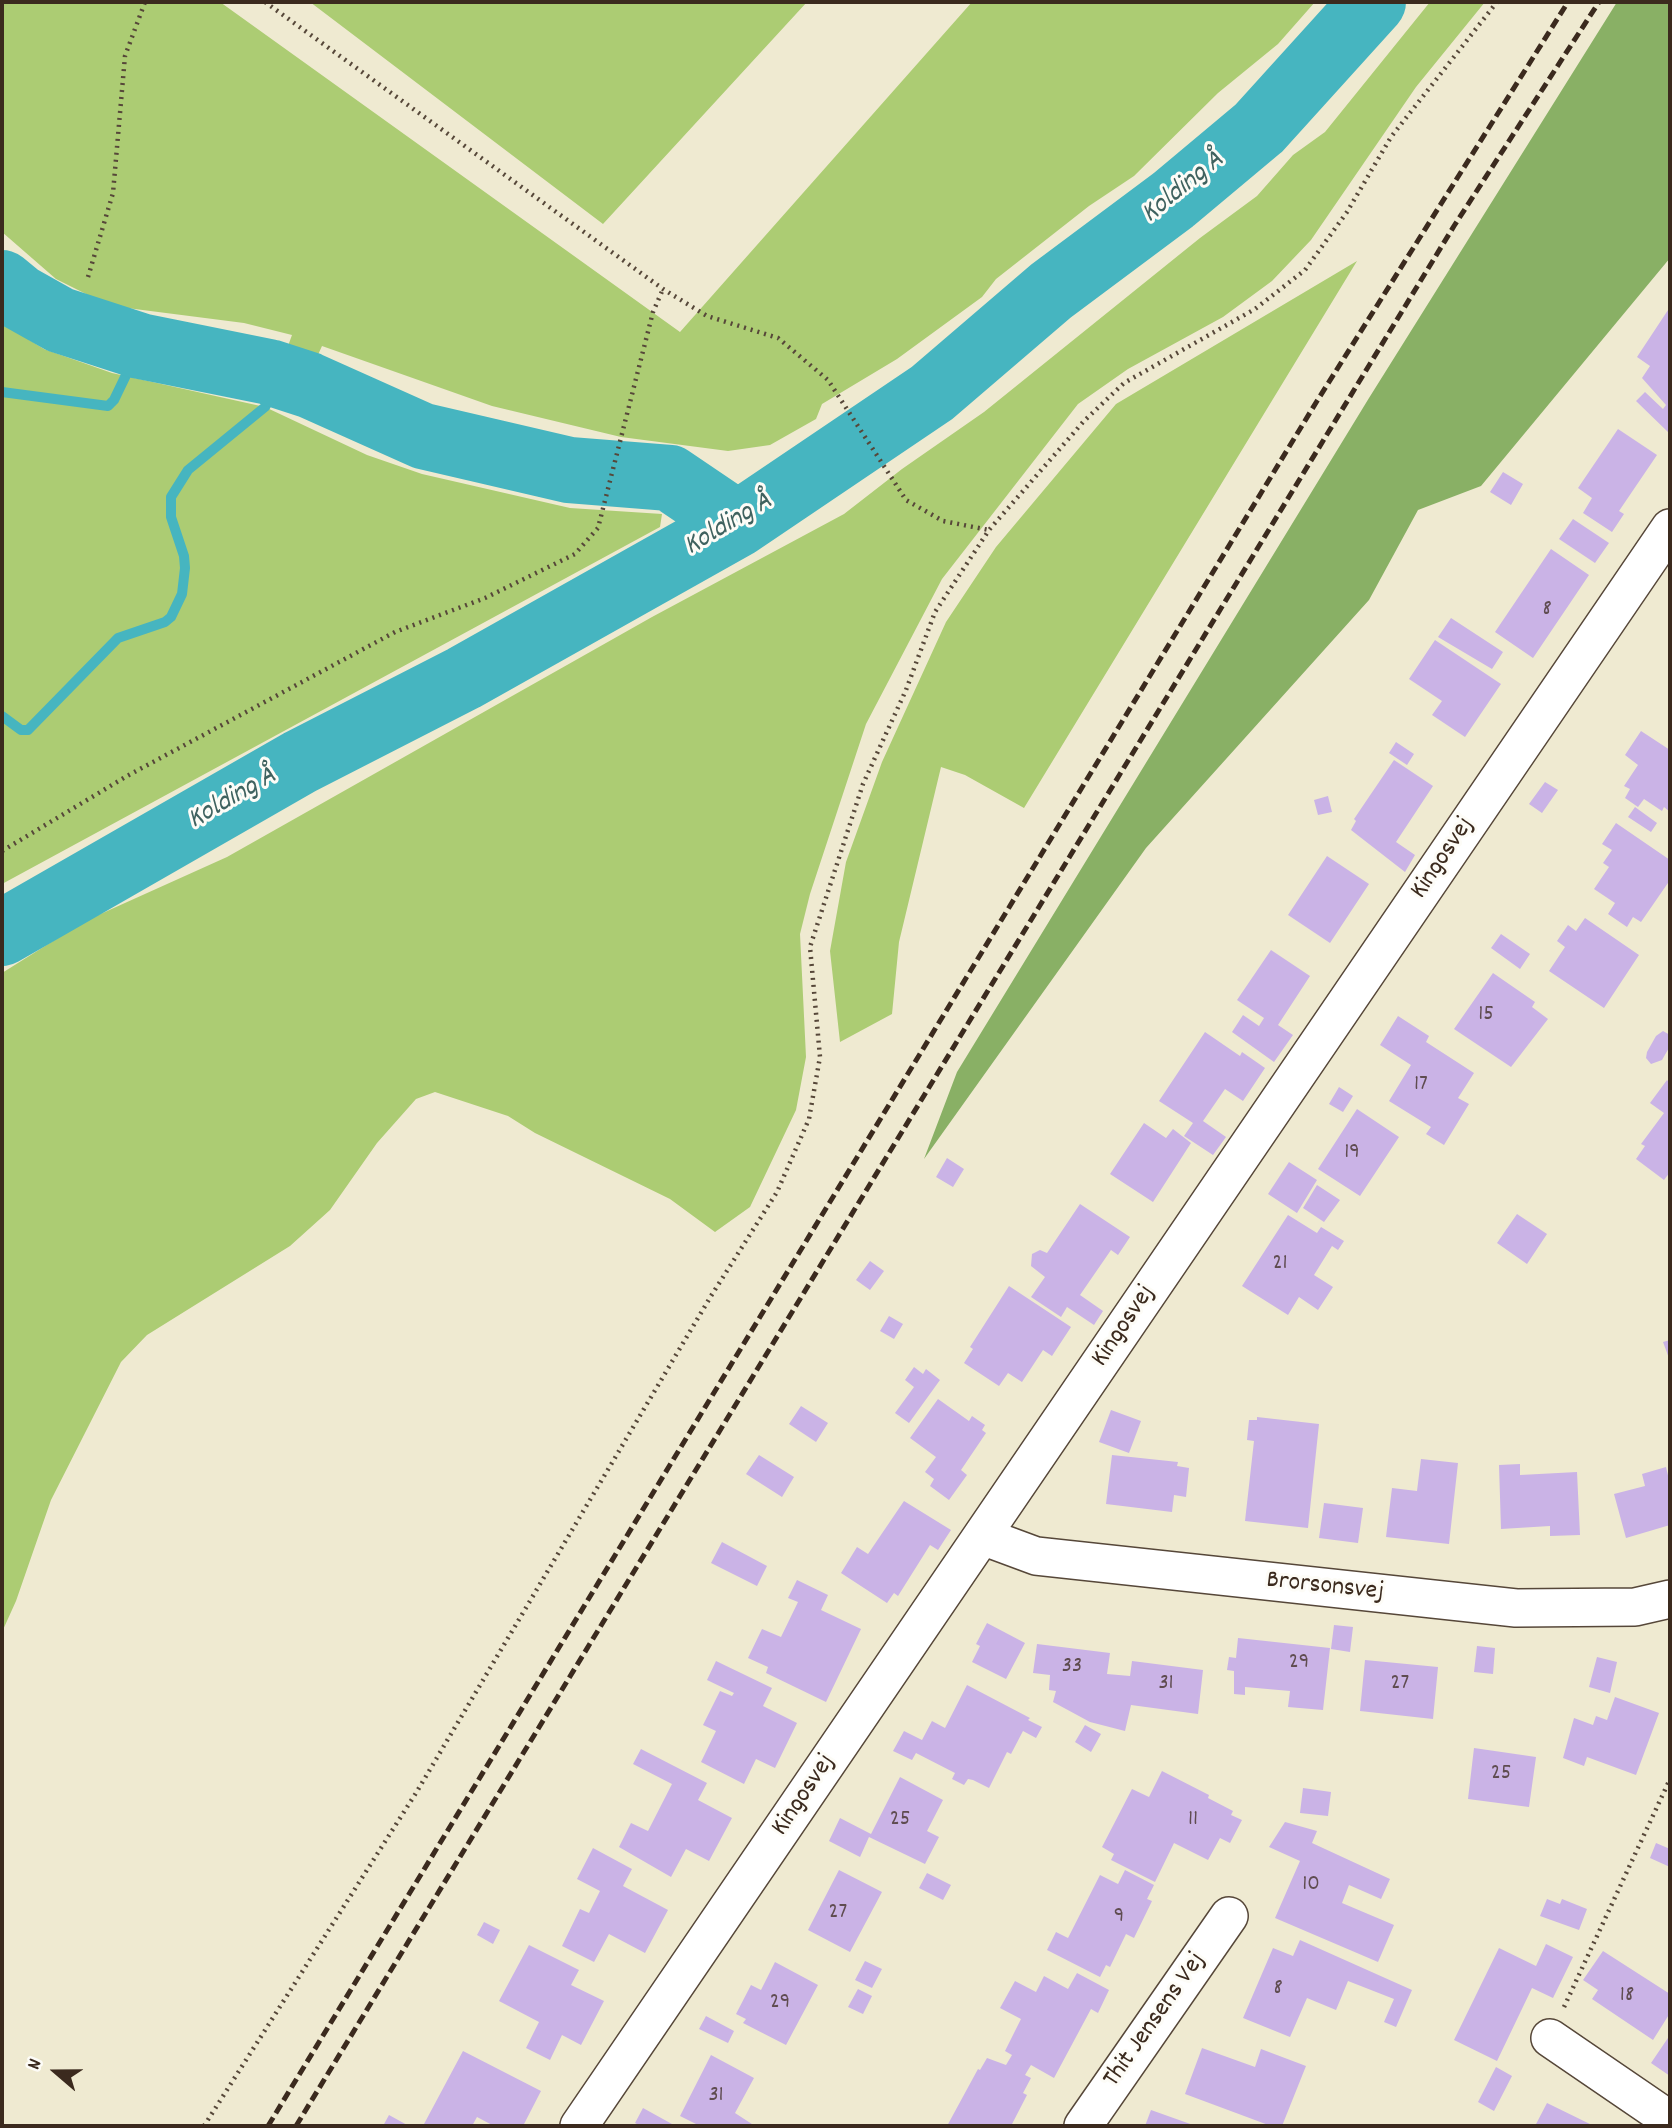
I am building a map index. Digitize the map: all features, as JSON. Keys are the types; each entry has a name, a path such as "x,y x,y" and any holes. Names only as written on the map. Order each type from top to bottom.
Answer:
{"street":[{"name":"Kingosvej","path":"579,2126 1670,528"},
{"name":"Brorsonsvej","path":"982,1536 1036,1556 1516,1608 1635,1607 1670,1599"},
{"name":"Thit Jensens Vej","path":"1083,2126 1229,1916"},
{"path":"1550,2038 1670,2120"}],"path":[{"path":"88,278 113,193 125,56 145,2"},
{"path":"265,2 663,289 707,316 778,338 828,380 906,500 943,521 989,530"},
{"path":"204,2126 416,1793 710,1296 777,1192 809,1119 820,1057 810,947 824,896 863,784 906,690 934,612 989,530 1084,421 1124,383 1255,310 1305,270 1347,212 1391,137 1497,2"},
{"path":"2,851 127,776 395,632 485,598 575,554 598,528 624,416 653,312 663,289"},
{"path":"1550,2038 1589,1948 1670,1779"}],"green space":[{"path":"2,2 220,2 680,332 972,2 1315,2 1278,44 1218,93 1134,176 1089,206 996,279 982,297 897,359 822,404 816,419 770,445 728,451 621,437 492,406 322,346 317,357 288,346 292,335 244,323 127,308 122,319 94,309 86,294 56,279 2,232"},
{"path":"310,2 807,2 603,224"},
{"path":"1430,2 1485,2 1416,87 1311,240 1272,281 1223,317 1128,369 1078,404 942,579 866,724 810,894 800,934 806,1057 796,1110 750,1207 715,1232 670,1199 535,1133 508,1116 435,1092 416,1099 377,1143 330,1210 290,1246 147,1335 121,1362 51,1500 16,1601 2,1632 2,973 85,921 227,857 652,617 844,514 902,469 984,412 1200,238 1257,196 1293,155 1325,132"},
{"path":"1617,2 1670,2 1670,258 1481,486 1418,510 1369,600 1146,848 924,1159 957,1072 1369,398"},
{"path":"1357,261 1024,808 965,775 941,767 899,942 892,1014 840,1042 830,951 846,862 882,762 946,622 996,547 1116,404"},
{"path":"2,323 44,349 112,373 265,407 367,455 422,474 570,508 662,514 660,527 2,884"}],"building":[{"path":"1670,307 1670,434 1636,401 1645,392 1663,409 1666,405 1642,378 1650,366 1637,357"},
{"path":"1618,429 1657,455 1619,511 1624,514 1612,532 1583,513 1592,498 1578,488"},
{"path":"1503,472 1523,484 1511,505 1490,492"},
{"path":"1573,519 1609,543 1595,563 1559,539"},
{"path":"1551,549 1589,575 1533,658 1495,632"},
{"path":"1451,618 1503,652 1492,669 1438,637"},
{"path":"1435,640 1501,684 1465,737 1432,715 1442,701 1409,679"},
{"path":"1641,731 1670,750 1670,812 1664,807 1662,811 1644,799 1638,807 1625,798 1630,789 1624,786 1638,765 1625,755"},
{"path":"1396,742 1414,754 1407,765 1389,753"},
{"path":"1394,760 1433,786 1396,842 1415,855 1405,872 1351,830 1356,821 1354,819"},
{"path":"1545,782 1558,790 1542,813 1529,804"},
{"path":"1328,796 1332,812 1318,815 1314,800"},
{"path":"1635,807 1657,823 1651,832 1628,817"},
{"path":"1616,823 1670,860 1670,880 1641,922 1633,917 1627,927 1608,914 1615,903 1594,889 1609,867 1603,863 1612,850 1602,844"},
{"path":"1327,856 1369,884 1330,943 1288,915"},
{"path":"1585,918 1639,955 1604,1008 1549,971 1565,947 1557,941 1568,925 1576,931"},
{"path":"1501,934 1530,954 1520,969 1491,948"},
{"path":"1271,950 1310,976 1278,1025 1293,1035 1274,1062 1232,1032 1243,1015 1259,1026 1264,1018 1237,1000"},
{"path":"1493,973 1535,1002 1532,1007 1548,1019 1511,1067 1454,1029"},
{"path":"1398,1016 1429,1036 1426,1042 1474,1073 1458,1098 1469,1104 1444,1145 1426,1134 1431,1127 1389,1101 1411,1065 1380,1045"},
{"path":"1663,1031 1670,1035 1670,1046 1662,1060 1651,1064 1646,1058 1647,1052 1656,1036"},
{"path":"1205,1032 1240,1056 1242,1052 1265,1068 1243,1101 1225,1089 1203,1121 1226,1137 1213,1155 1184,1136 1193,1123 1159,1101"},
{"path":"1667,1080 1670,1083 1670,1172 1664,1180 1636,1159 1645,1146 1641,1144 1664,1113 1650,1103"},
{"path":"1339,1087 1353,1096 1343,1112 1329,1104"},
{"path":"1357,1109 1399,1137 1360,1196 1318,1169"},
{"path":"1144,1123 1166,1138 1173,1129 1191,1143 1153,1202 1110,1174"},
{"path":"947,1158 964,1169 953,1187 936,1177"},
{"path":"1289,1162 1317,1180 1297,1213 1268,1194"},
{"path":"1317,1185 1340,1200 1324,1222 1303,1208"},
{"path":"1080,1204 1130,1237 1118,1255 1111,1250 1080,1295 1103,1311 1094,1325 1067,1307 1061,1317 1031,1297 1045,1277 1031,1266 1032,1254 1040,1250 1047,1253"},
{"path":"1517,1214 1547,1234 1527,1264 1497,1243"},
{"path":"1288,1215 1317,1233 1321,1227 1344,1241 1338,1250 1332,1246 1314,1275 1333,1287 1318,1310 1299,1297 1288,1315 1242,1286"},
{"path":"870,1261 884,1271 870,1290 856,1280"},
{"path":"1009,1286 1071,1327 1052,1356 1043,1350 1022,1382 1008,1373 999,1386 964,1363 973,1349 970,1347"},
{"path":"889,1316 903,1324 894,1339 880,1331"},
{"path":"1670,1340 1670,1361 1663,1342"},
{"path":"914,1367 923,1374 926,1369 940,1380 909,1423 895,1413 914,1387 905,1380"},
{"path":"938,1399 969,1421 972,1416 985,1425 982,1430 986,1433 961,1470 967,1475 949,1500 930,1486 934,1479 925,1472 936,1457 910,1438"},
{"path":"801,1406 828,1423 816,1442 789,1424"},
{"path":"1111,1410 1141,1421 1129,1453 1099,1442"},
{"path":"1257,1417 1319,1424 1308,1528 1245,1521 1254,1441 1247,1440 1249,1420 1257,1420"},
{"path":"759,1455 794,1477 782,1497 746,1474"},
{"path":"1112,1455 1178,1462 1177,1466 1189,1468 1186,1497 1174,1495 1172,1512 1106,1504"},
{"path":"1421,1459 1458,1463 1449,1544 1386,1537 1392,1488 1417,1491"},
{"path":"1520,1464 1520,1475 1577,1472 1580,1535 1550,1536 1550,1526 1501,1529 1499,1465"},
{"path":"1666,1467 1670,1484 1670,1525 1626,1538 1614,1494 1645,1486 1642,1474"},
{"path":"904,1501 951,1530 938,1550 930,1545 898,1596 894,1593 887,1603 841,1573 857,1547 868,1554"},
{"path":"1324,1503 1363,1508 1358,1543 1319,1538"},
{"path":"722,1542 767,1566 757,1586 711,1563"},
{"path":"797,1580 828,1595 821,1610 861,1629 826,1702 766,1673 768,1667 748,1658 762,1629 781,1637 798,1602 788,1598"},
{"path":"987,1623 1025,1643 1006,1679 972,1662 980,1646 976,1644"},
{"path":"1334,1625 1353,1627 1350,1652 1331,1649"},
{"path":"1238,1638 1330,1648 1323,1710 1288,1707 1290,1691 1245,1687 1245,1695 1234,1694 1234,1671 1227,1670 1229,1657 1236,1658"},
{"path":"1037,1644 1110,1653 1107,1674 1130,1676 1132,1661 1203,1670 1198,1714 1131,1705 1125,1731 1090,1722 1053,1702 1056,1691 1049,1690 1050,1675 1033,1673"},
{"path":"1477,1646 1495,1648 1493,1674 1474,1672"},
{"path":"1597,1657 1617,1662 1610,1693 1589,1687"},
{"path":"1365,1660 1438,1667 1433,1719 1360,1711"},
{"path":"716,1661 772,1688 763,1706 797,1723 775,1768 756,1759 744,1784 701,1762 716,1731 703,1725 720,1691 732,1696 734,1693 707,1680"},
{"path":"967,1685 1042,1727 1036,1738 1023,1731 1011,1754 1007,1752 989,1788 968,1779 964,1785 952,1779 955,1773 916,1753 912,1760 893,1751 904,1731 922,1740 932,1721 945,1728"},
{"path":"1615,1697 1659,1713 1636,1775 1587,1757 1584,1766 1563,1758 1574,1718 1593,1725 1596,1716 1607,1720"},
{"path":"1085,1725 1101,1734 1091,1752 1075,1742"},
{"path":"1474,1748 1536,1757 1529,1807 1468,1799"},
{"path":"641,1749 707,1783 698,1800 732,1818 709,1861 686,1849 671,1877 619,1847 631,1823 648,1831 672,1784 633,1764"},
{"path":"1162,1771 1209,1795 1208,1798 1233,1811 1231,1815 1242,1820 1230,1843 1220,1838 1208,1860 1174,1843 1155,1882 1111,1860 1114,1854 1102,1847 1132,1789 1149,1797"},
{"path":"900,1777 943,1800 927,1831 939,1837 925,1864 869,1837 860,1857 829,1841 840,1818 871,1834"},
{"path":"1303,1788 1331,1792 1328,1816 1300,1813"},
{"path":"1285,1822 1317,1831 1312,1843 1390,1879 1381,1899 1349,1885 1342,1903 1394,1925 1378,1962 1275,1918 1300,1861 1269,1847"},
{"path":"1656,1843 1670,1849 1670,1867 1650,1858"},
{"path":"593,1848 632,1869 623,1886 668,1910 645,1953 609,1934 594,1962 562,1946 580,1909 589,1913 600,1891 577,1879"},
{"path":"839,1870 882,1892 850,1952 808,1930"},
{"path":"1125,1870 1154,1885 1147,1899 1152,1901 1134,1938 1126,1934 1110,1967 1106,1965 1100,1977 1047,1950 1056,1932 1068,1938 1100,1875 1118,1884"},
{"path":"927,1873 951,1885 943,1900 919,1888"},
{"path":"1547,1899 1560,1904 1562,1899 1587,1909 1579,1930 1540,1916"},
{"path":"484,1922 500,1930 493,1944 477,1935"},
{"path":"1300,1940 1412,1990 1396,2027 1384,2022 1394,1999 1348,1981 1336,2010 1307,1998 1290,2037 1243,2018 1273,1948 1293,1956"},
{"path":"1546,1944 1573,1957 1553,1998 1532,1988 1497,2061 1454,2040 1499,1948 1536,1966"},
{"path":"529,1945 579,1970 571,1985 604,2001 581,2045 562,2035 550,2060 526,2048 539,2022 499,2001"},
{"path":"1603,1951 1670,1994 1670,2013 1653,2040 1592,1999 1598,1990 1583,1980"},
{"path":"865,1961 882,1969 872,1988 855,1980"},
{"path":"775,1962 818,1985 786,2045 743,2023 746,2019 736,2014 751,1985 761,1990"},
{"path":"1077,1973 1109,1990 1098,2013 1091,2009 1054,2078 1031,2065 1025,2075 1031,2078 1023,2093 1027,2095 1011,2126 947,2126 978,2069 980,2070 987,2058 1006,2065 1012,2055 1005,2051 1021,2019 1000,2008 1015,1981 1036,1992 1044,1976 1068,1989"},
{"path":"858,1989 872,1996 863,2014 848,2007"},
{"path":"706,2016 734,2031 728,2043 699,2029"},
{"path":"1670,2035 1670,2076 1651,2063"},
{"path":"1202,2048 1255,2067 1261,2049 1306,2066 1282,2126 1271,2126 1185,2094"},
{"path":"463,2051 541,2091 523,2126 494,2126 477,2117 472,2126 424,2124"},
{"path":"711,2055 754,2078 735,2113 755,2126 700,2126 680,2116"},
{"path":"1496,2067 1512,2076 1494,2111 1478,2102"},
{"path":"1547,2103 1594,2126 1535,2126"},
{"path":"643,2108 672,2124 641,2126 635,2123"},
{"path":"1151,2110 1196,2126 1145,2126"},
{"path":"389,2115 409,2126 383,2126"}],"waterway":[{"name":"Kolding Å","path":"2,933 300,762 464,678 738,524 932,393 1051,291 1173,200 1259,128 1373,2"},
{"path":"2,283 19,297 60,320 140,346 269,372 309,385 423,436 569,470 670,478 738,524"},
{"path":"2,392 108,406 114,400 140,346"},
{"path":"2,716 21,730 28,730 118,638 165,622 171,617 182,594 185,568 184,556 171,517 171,497 188,470 265,407 282,376"}],"railway":[{"path":"268,2126 1317,401 1568,2"},
{"path":"296,2126 1454,226 1599,2"}]}
